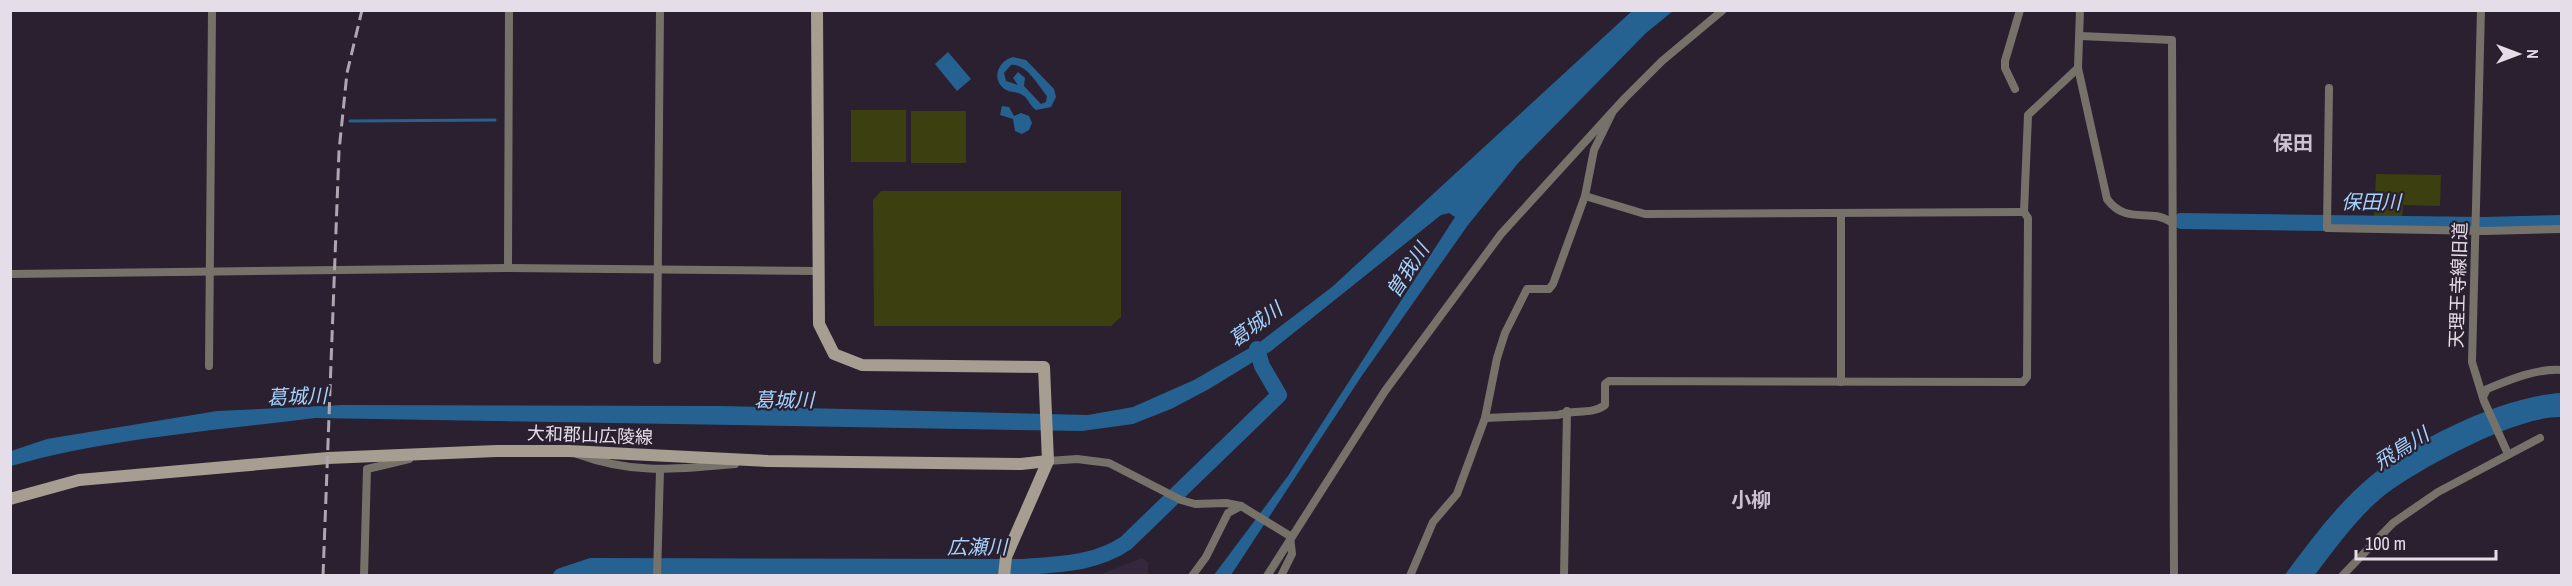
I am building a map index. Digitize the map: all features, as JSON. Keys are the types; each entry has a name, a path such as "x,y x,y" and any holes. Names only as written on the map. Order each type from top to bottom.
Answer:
{"main road":[{"path":"817,10 819,324 834,354 862,365 1044,367 1047,455 1006,557 1004,576"},
{"name":"大和郡山広陵線","path":"10,499 79,480 328,458 569,451 768,461 1021,464 1047,455"}],"street":[{"path":"209,366 212,10"},
{"path":"508,10 508,268"},
{"path":"657,360 660,10"},
{"path":"1267,576 1327,478 1438,315 1502,234 1612,112 1662,61 1722,10"},
{"path":"2015,88 2005,68 2005,61 2020,10"},
{"path":"2080,10 2078,68 2107,199 2115,210 2126,214 2164,217 2171,222"},
{"name":"天理王寺線旧道","path":"2481,10 2472,362 2484,399 2507,451"},
{"path":"2080,36 2172,40 2174,576"},
{"path":"1485,418 1558,415 1567,411 1599,410 1605,405 1605,384 1609,381 2023,382 2026,377 2028,218 2024,212 2028,115 2078,68"},
{"path":"2329,88 2327,228 2477,231 2562,229"},
{"path":"1410,576 1433,522 1456,494 1485,418 1497,358 1516,306 1527,289 1549,289 1553,284 1585,196 1594,150 1612,112"},
{"path":"1585,196 1645,214 2024,212"},
{"path":"1841,214 1841,382"},
{"path":"10,274 508,268 818,271"},
{"path":"2484,399 2487,389 2504,382 2532,373 2562,370"},
{"path":"1564,576 1567,411"},
{"path":"2342,576 2393,523 2438,492 2507,451 2540,438"},
{"path":"569,451 607,465 660,470 768,461"},
{"path":"364,576 367,469 430,454"},
{"path":"1047,455 1109,463 1162,491 1195,504 1226,503 1241,506 1291,538"},
{"path":"657,576 660,470"},
{"path":"1192,576 1206,557 1228,513 1241,506"},
{"path":"1281,576 1292,554 1291,538"}],"shaded area":[{"path":"1142,558 1148,562 1148,575 1099,575"}],"green space":[{"path":"851,110 906,110 906,162 851,162"},
{"path":"911,111 966,111 966,163 911,163"},
{"path":"2376,174 2441,175 2440,206 2403,205 2402,222 2374,221"},
{"path":"881,191 1121,191 1121,317 1111,326 874,326 873,200"}],"water":[{"path":"1632,11 1673,11 1646,33 1519,162 1468,225 1361,377 1231,575 1214,575 1288,476 1455,217 1449,213 1441,215 1271,351 1209,389 1171,409 1133,424 1082,431 315,418 124,442 48,456 11,466 11,451 47,439 217,411 343,405 720,406 1088,415 1133,407 1194,380 1260,342 1332,287"},
{"path":"948,52 971,79 957,91 935,64"},
{"path":"1013,57 1026,60 1054,89 1056,97 1051,107 1036,110 1022,94 1006,90 1001,86 997,76 998,71 1003,62","holes":["1011,65 1022,67 1036,81 1047,96 1046,102 1041,104 1024,86 1025,78 1018,72 1013,78 1018,85 1006,81 1004,73"]},
{"path":"1002,106 1009,107 1014,116 1021,113 1029,116 1032,123 1029,130 1022,134 1015,131 1013,119 1000,115"},
{"path":"2561,393 2561,417 2542,419 2496,433 2423,470 2387,493 2367,511 2315,575 2284,576 2335,511 2389,462 2435,434 2487,411 2513,402"}],"waterway":[{"path":"350,121 495,120"},
{"name":"保田川","path":"2181,221 2484,225 2562,223"},
{"name":"広瀬川","path":"561,576 591,566 1024,567 1090,559 1126,543 1279,395 1262,366 1257,349"}],"railway":[{"path":"323,576 339,151 347,73 362,10"}],"district":[{"name":"保田","path":"2293,142"},
{"name":"小柳","path":"1751,499"}],"water label":[{"name":"曽我川","path":"1407,270"},
{"name":"葛城川","path":"1255,324"},
{"name":"葛城川","path":"297,396"},
{"name":"葛城川","path":"784,399"},
{"name":"飛鳥川","path":"2401,448"}]}
